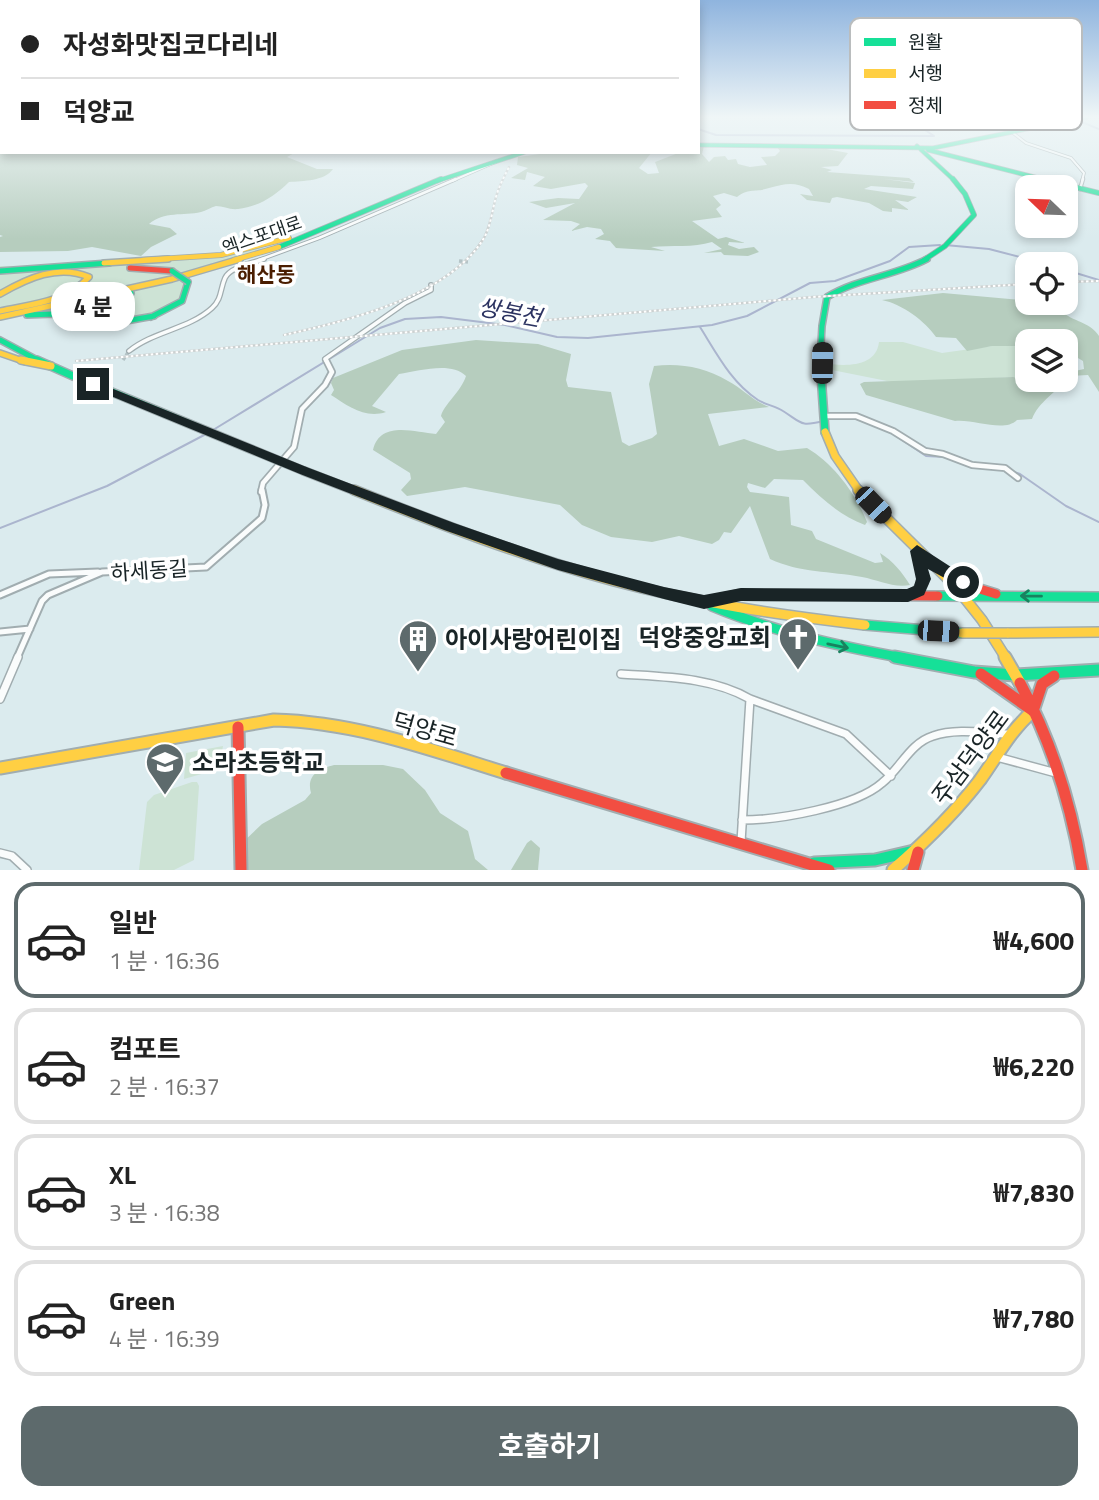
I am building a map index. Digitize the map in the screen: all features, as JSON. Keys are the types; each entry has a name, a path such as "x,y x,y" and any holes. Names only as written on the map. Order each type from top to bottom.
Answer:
{"main road":[{"name":"엑스포대로","path":"0,315 201,268 312,231 494,158"},
{"path":"484,164 502,158"},
{"name":"엑스포대로","path":"0,315 186,276 258,255 506,158"},
{"name":"주삼덕양로","path":"893,870 919,850 975,787 1019,719 1033,711 1015,675 963,595 917,551 846,472 830,446 824,419 823,314 827,297 843,286 920,263 971,221 974,208 964,191 931,158"},
{"path":"960,158 1099,192"},
{"path":"0,269 76,263 200,259 261,247 312,231"},
{"path":"154,316 113,321 102,318 99,312 106,304 121,296 230,266 258,255"},
{"path":"0,315 48,314 112,324 154,316 183,300 188,292 188,282 172,271 153,266 104,262"},
{"path":"44,275 111,268 172,271"},
{"path":"0,294 22,282 44,275 80,271 88,274 89,279 69,293 0,315"},
{"path":"0,340 73,376 304,471 540,559 615,581 704,602 820,622 962,633 1099,632"},
{"path":"0,354 24,363 51,366"},
{"path":"908,595 919,590 924,579 917,551"},
{"path":"931,564 970,586 1006,596"},
{"path":"704,602 741,594 1099,597"},
{"path":"704,602 772,630 830,644 974,671 1015,675 1099,670"},
{"path":"974,671 992,680 1033,711 1062,774 1074,813 1082,870"},
{"path":"1033,711 1042,684 1060,674"},
{"name":"덕양로","path":"0,768 283,719 319,721 437,752 829,870"},
{"path":"239,727 241,870"},
{"path":"806,863 875,860 919,850 913,870"}],"street":[{"path":"1070,158 1071,162 1084,172 1081,188"},
{"path":"129,351 142,339 204,314 222,295 225,277 231,271 307,243 484,164 501,159"},
{"path":"299,239 307,243"},
{"name":"하세동길","path":"0,699 46,597 102,572 206,567 247,534 263,514 263,483 294,447 299,415 304,406 327,383 332,370 326,362 405,303 431,290 432,285"},
{"path":"824,419 856,416 893,431 925,452 943,454 972,465 1006,469 1018,478"},
{"path":"0,595 49,574 102,572"},
{"path":"0,632 31,629"},
{"path":"621,674 678,678 735,691 846,734 891,776"},
{"path":"740,843 750,699"},
{"path":"742,820 757,820 854,798 873,790 891,776 916,745 927,737 955,733 1009,734"},
{"path":"996,757 1062,774"},
{"path":"0,853 12,856 27,870"}],"green space":[{"path":"0,158 288,158 317,169 333,169 319,178 289,182 272,196 245,208 216,206 201,212 161,217 149,224 170,228 177,234 151,247 141,256 92,247 68,251 0,252 0,237 3,236 0,235"},
{"path":"518,158 647,158 639,168 648,174 659,173 655,162 666,158 705,158 709,162 713,158 726,158 728,160 736,159 738,164 750,167 767,165 761,158 844,158 838,166 821,167 832,170 827,172 909,178 914,182 884,179 915,183 913,189 871,186 864,189 917,197 908,202 895,200 909,210 892,208 892,212 883,211 869,203 837,197 832,198 830,203 807,200 800,194 813,196 809,189 794,184 749,191 737,197 724,193 713,196 721,205 716,209 722,217 692,221 718,239 726,237 745,243 729,242 728,245 739,249 754,247 759,252 748,256 724,255 721,252 704,253 722,249 712,242 690,246 651,247 665,251 616,248 610,241 595,239 604,234 601,229 587,227 571,231 580,224 543,220 575,203 546,208 529,202 558,198 579,199 588,186 585,183 551,189 533,186 545,177 527,172 525,180 511,178 528,168 517,165"},
{"path":"262,247 268,251 185,278 188,292 166,311 117,324 60,315 26,315 0,320 0,266 165,261"},
{"path":"943,293 1015,299 1015,315 1066,315 1091,327 1099,336 1099,392 1088,375 1078,376 1078,370 1084,369 1083,361 1078,358 1078,329 1015,329 1015,346 992,346 967,351 956,338 936,337 912,314 882,300"},
{"path":"476,340 538,344 571,354 566,380 568,387 611,392 622,442 629,446 657,434 649,384 654,366 692,367 728,381 769,407 708,414 719,446 744,439 778,451 807,448 826,462 843,481 867,522 865,525 839,512 803,480 774,479 765,488 748,483 750,492 789,497 791,525 812,531 816,539 875,563 883,562 880,553 897,567 910,585 892,585 862,577 804,569 770,559 750,506 731,533 724,532 719,540 712,544 679,536 652,542 611,537 582,525 560,505 465,487 407,496 401,490 411,479 410,473 373,450 377,441 390,431 408,430 436,434 445,422 441,416 443,411 466,376 460,371 443,368 399,374 372,406 386,412 378,414 364,413 331,395 334,390 331,383 333,378 402,350"},
{"path":"879,342 903,342 942,353 992,346 1015,346 1015,377 897,383 822,368 822,363 857,364 872,357"},
{"path":"1013,377 1015,392 1054,392 1043,402 1032,419 997,426 955,421 866,395 860,384 864,382"},
{"path":"223,746 219,769 184,779 186,753"},
{"path":"334,765 383,765 403,769 425,790 440,813 468,831 475,859 488,870 241,870 241,844 262,824 305,800 311,793 312,777"},
{"path":"197,782 199,786 194,860 174,870 139,870 147,802 154,795"},
{"path":"531,840 540,848 538,870 511,870 527,843"}],"waterway":[{"name":"쌍봉천","path":"213,430 380,328 405,319 441,317 505,325 557,337 588,338 712,325 747,316 810,283 835,281 890,261 909,247 940,245"},
{"name":"쌍봉천","path":"945,245 989,249 1015,256"},
{"name":"쌍봉천","path":"1078,274 1099,280"},
{"path":"700,327 725,367 748,393 802,423 823,421"},
{"path":"855,418 890,432 926,456 945,457"},
{"name":"쌍봉천","path":"0,528 107,486 208,433"},
{"path":"950,459 971,467"},
{"path":"1011,471 1020,474 1066,506 1099,522"}],"tunnel":[{"path":"459,261 469,262"},
{"path":"123,360 129,351"}],"railway":[{"path":"284,335 365,314 422,291 446,276 468,259 484,238 497,193 509,167"},
{"path":"1078,282 1099,281"},
{"path":"76,361 813,297 1015,285"}],"traffic: fast":[{"path":"279,247 460,171 506,158"},
{"path":"825,432 820,364 827,297 851,284 901,270 925,260 945,246 974,215 959,185 931,158"},
{"path":"958,158 1099,193"},
{"path":"0,271 109,263"},
{"path":"172,271 188,282"},
{"path":"151,317 177,306 188,290 188,282"},
{"path":"131,293 111,301 100,310 100,316 120,322 154,316"},
{"path":"27,315 54,314 108,324"},
{"path":"0,340 20,353 73,376"},
{"path":"73,376 304,471"},
{"path":"938,596 1099,597"},
{"path":"712,606 758,625 830,644 974,672 1015,675 1099,670"},
{"path":"865,625 962,633"},
{"path":"814,863 875,860 914,851"}],"traffic: slow":[{"path":"104,263 221,255 289,238"},
{"path":"0,317 172,279 279,247"},
{"path":"0,294 20,283 55,271 89,277 71,292 60,297 0,311"},
{"path":"0,353 31,364 51,366"},
{"path":"825,432 835,456 863,497 955,586 990,633 1020,683"},
{"path":"304,471 496,544 614,581 739,608 865,625"},
{"path":"1007,633 1099,632"},
{"path":"962,633 1007,633"},
{"path":"893,870 941,828 981,778 1015,726 1033,711"},
{"path":"0,768 274,720 333,724 362,730 506,773"}],"traffic: jam":[{"path":"130,268 172,271"},
{"path":"911,594 917,591 923,582 918,552"},
{"path":"942,570 970,586 996,594"},
{"path":"710,601 741,594 938,596"},
{"path":"981,674 1032,710"},
{"path":"1033,711 1042,684 1054,676"},
{"path":"1020,683 1043,727 1060,774 1073,821 1082,870"},
{"path":"238,727 241,870"},
{"path":"506,773 829,870"},
{"path":"913,870 918,852"}],"place":[{"name":"덕양중앙교회","path":"798,671"},
{"name":"아이사랑어린이집","path":"418,673"},
{"name":"소라초등학교","path":"165,796"}],"district":[{"name":"해산동","path":"266,274"}],"route":[{"path":"93,384 449,527 558,565 664,593 704,602 741,594 908,595 919,590 924,579 917,551 931,564 963,582"}]}
